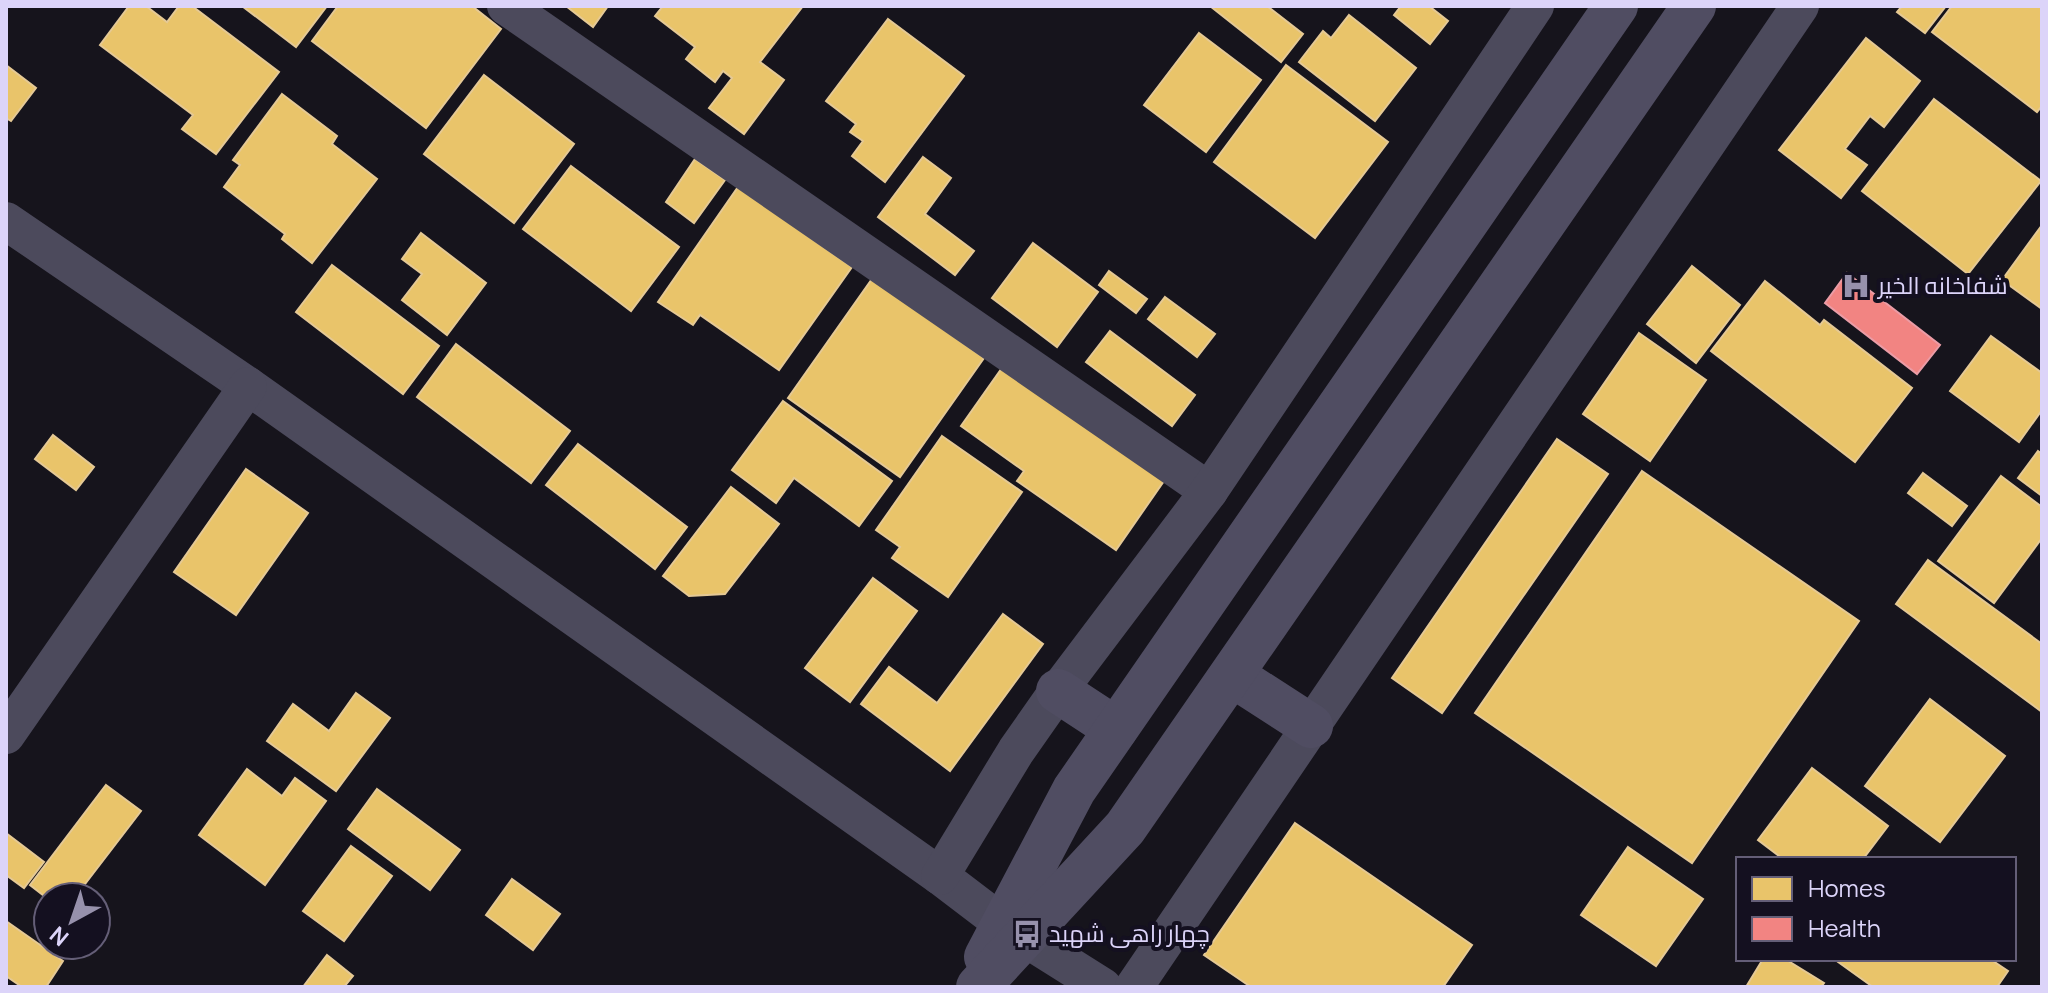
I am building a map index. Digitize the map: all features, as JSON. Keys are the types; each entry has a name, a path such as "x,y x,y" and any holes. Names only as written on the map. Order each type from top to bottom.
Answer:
{"main road":[{"path":"978,987 1014,931 1074,790 1616,6"},
{"path":"970,987 1014,931 1125,828 1694,6"},
{"path":"1232,675 1311,726"},
{"path":"1058,691 1116,729"}],"street":[{"path":"506,6 1209,491"},
{"path":"940,876 1016,751 1209,491 1535,6"},
{"path":"1134,987 1800,6"},
{"path":"6,221 248,386 1014,931 1103,987"},
{"path":"6,735 248,386"}],"building: Homes":[{"path":"129,6 146,6 167,22 179,6 192,6 279,72 216,154 182,129 193,115 100,45"},
{"path":"242,6 327,6 296,47"},
{"path":"338,6 472,6 501,29 426,128 312,41"},
{"path":"566,6 608,6 593,27"},
{"path":"663,6 803,6 760,62 784,80 744,134 709,108 732,78 723,71 715,82 686,59 695,47 655,16"},
{"path":"1210,6 1267,6 1303,34 1281,62"},
{"path":"1401,6 1429,6 1448,21 1430,44 1394,15"},
{"path":"1902,6 1946,6 1925,33 1897,12"},
{"path":"1952,6 2042,6 2042,106 2037,112 1932,32"},
{"path":"1349,15 1416,68 1375,121 1299,62 1323,31 1331,38"},
{"path":"888,19 964,76 885,182 852,156 863,141 850,132 856,124 826,101"},
{"path":"1199,33 1261,80 1206,152 1144,105"},
{"path":"1866,38 1920,81 1884,127 1870,116 1845,149 1867,165 1841,198 1779,150"},
{"path":"6,65 36,88 11,121 6,118"},
{"path":"1286,65 1388,142 1315,238 1214,162"},
{"path":"484,75 574,144 514,223 424,154"},
{"path":"282,94 337,136 332,144 377,179 312,263 282,239 285,234 224,187 240,165 233,160"},
{"path":"1934,99 2041,181 1968,274 1862,191"},
{"path":"923,157 951,178 925,214 974,251 955,275 878,217"},
{"path":"695,159 725,180 694,223 666,202"},
{"path":"571,166 679,247 631,311 523,229"},
{"path":"738,187 852,267 779,370 700,315 693,325 658,302"},
{"path":"2042,225 2042,309 2002,280"},
{"path":"421,233 486,283 447,335 402,300 422,274 402,259"},
{"path":"1033,243 1098,292 1057,347 992,298"},
{"path":"332,265 439,346 403,394 296,312"},
{"path":"1692,266 1740,305 1696,363 1647,324"},
{"path":"1109,271 1147,299 1136,313 1099,285"},
{"path":"872,279 984,358 900,477 788,398"},
{"path":"1765,281 1820,325 1824,320 1912,388 1855,462 1711,351"},
{"path":"1165,297 1215,334 1197,357 1148,319"},
{"path":"1110,331 1195,395 1172,426 1086,362"},
{"path":"1639,333 1706,380 1650,461 1583,414"},
{"path":"1991,336 2042,373 2042,410 2019,442 1950,391"},
{"path":"456,344 570,431 531,483 417,397"},
{"path":"1002,368 1164,481 1116,550 1017,481 1024,471 961,426"},
{"path":"783,401 892,481 859,526 794,478 776,503 732,470"},
{"path":"53,435 94,467 76,490 35,459"},
{"path":"942,436 1022,492 948,597 892,558 900,547 876,530"},
{"path":"1557,439 1608,474 1442,713 1392,678"},
{"path":"578,444 687,527 655,569 546,485"},
{"path":"2038,451 2042,454 2042,496 2018,478"},
{"path":"246,469 308,513 236,615 174,572"},
{"path":"1642,471 1859,621 1692,863 1475,713"},
{"path":"1923,473 1967,506 1952,526 1908,493"},
{"path":"2001,476 2042,507 2042,538 1994,603 1938,561"},
{"path":"731,487 779,524 725,594 689,596 663,576"},
{"path":"1928,560 2042,644 2042,712 1896,604"},
{"path":"873,578 917,611 850,702 805,668"},
{"path":"1003,614 1043,644 950,771 861,704 889,667 937,703"},
{"path":"356,693 390,718 336,791 267,741 293,704 329,731"},
{"path":"1930,699 2005,756 1940,842 1865,786"},
{"path":"1812,768 1888,826 1865,857 1780,857 1758,840"},
{"path":"247,769 282,796 295,778 326,801 265,885 199,835"},
{"path":"106,785 141,811 87,881 33,881"},
{"path":"377,789 460,850 430,890 348,829"},
{"path":"1295,823 1472,945 1443,987 1251,987 1204,955"},
{"path":"6,833 44,862 24,888 6,875"},
{"path":"351,846 392,876 344,941 303,911"},
{"path":"1628,847 1703,899 1656,966 1581,915"},
{"path":"512,879 560,914 533,950 486,915"},
{"path":"6,921 32,939 32,961 63,961 46,987 22,987 6,976"},
{"path":"327,955 353,976 344,987 303,987"},
{"path":"1762,961 1788,961 1824,983 1821,987 1746,987"},
{"path":"1837,961 1993,961 2008,971 1997,987 1873,987"}],"building: Health":[{"path":"1847,273 1940,345 1917,374 1825,303"}],"place":[{"name":"شفاخانه الخیر","path":"1856,286"},
{"name":"چهار راهی شهید","path":"1027,934"}]}
